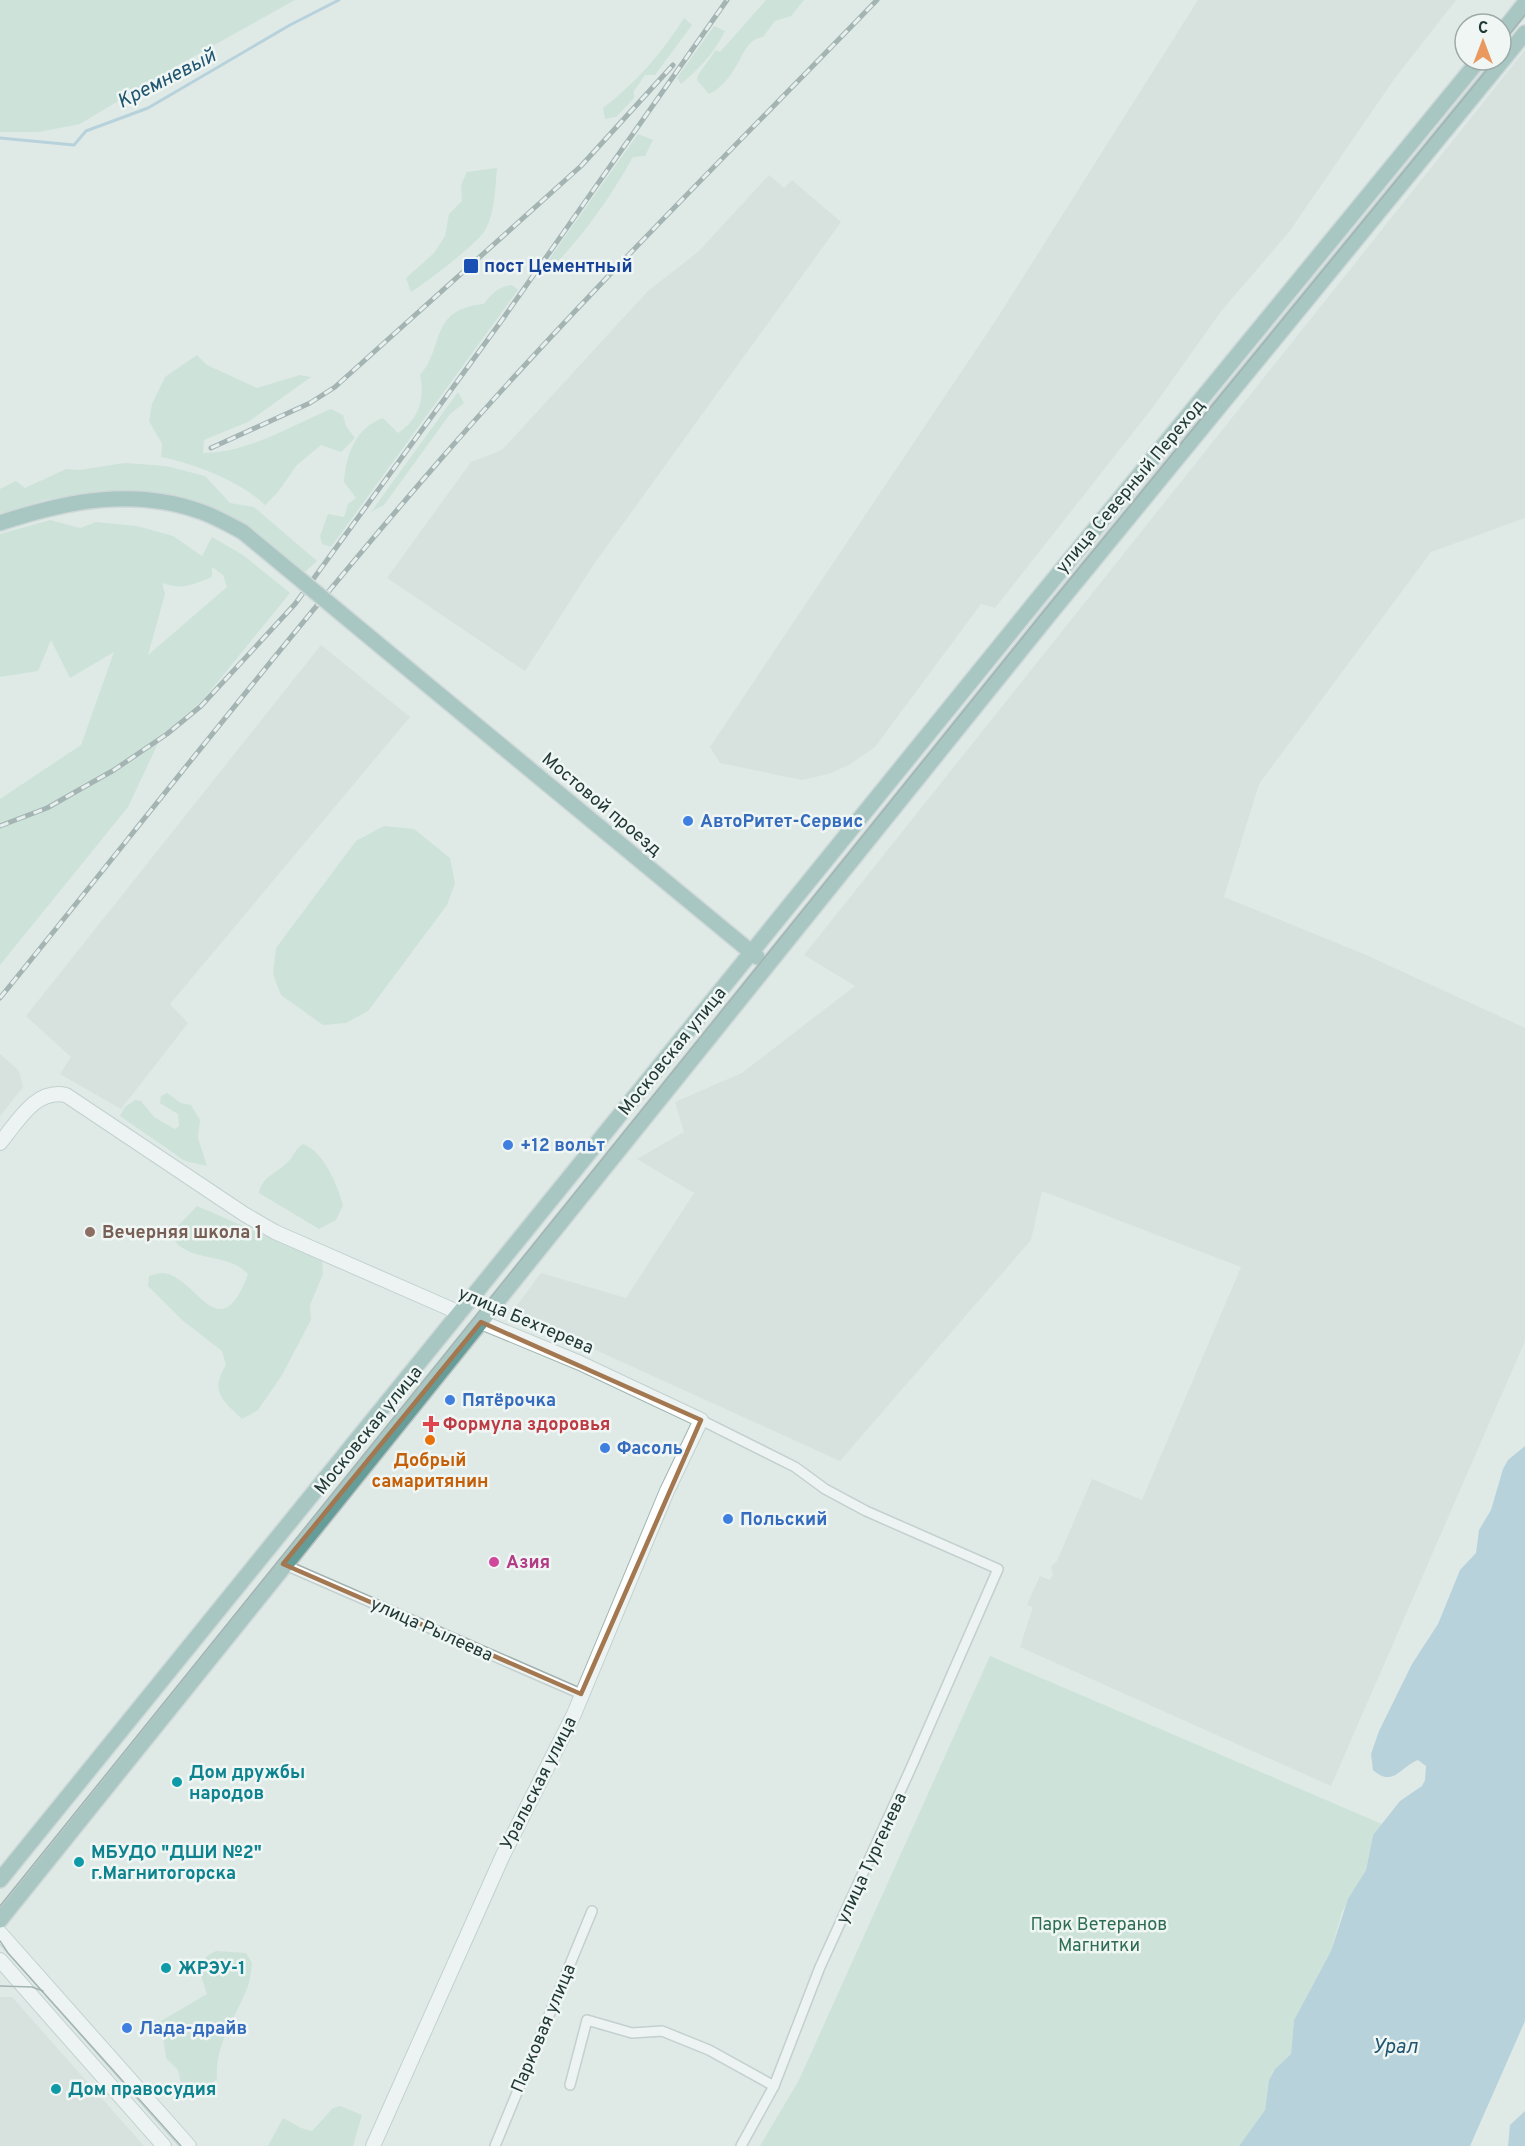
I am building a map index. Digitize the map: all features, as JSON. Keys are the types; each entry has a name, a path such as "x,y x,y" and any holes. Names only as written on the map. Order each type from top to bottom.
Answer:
{"main road":[{"path":"1513,18 1525,3"},
{"name":"улица Северный Переход","path":"767,965 1049,615 1525,33"},
{"name":"улица Северный Переход","path":"751,953 1469,72"},
{"name":"Мостовой проезд","path":"0,523 95,498 151,500 203,512 243,532 767,965"},
{"name":"Московская улица","path":"0,1880 751,953"},
{"name":"Московская улица","path":"0,1920 767,965"},
{"name":"улица Бехтерева","path":"460,1313 481,1322"}],"street":[{"name":"улица Бехтерева","path":"0,1143 34,1103 49,1094 57,1093 76,1100 244,1214 275,1232 460,1313"},
{"name":"улица Бехтерева","path":"481,1322 580,1364 701,1420 795,1467 825,1489 867,1511 998,1569"},
{"name":"Уральская улица","path":"373,2146 503,1855 574,1714 701,1420"},
{"name":"улица Рылеева","path":"284,1564 581,1694"},
{"name":"улица Тургенева","path":"741,2146 774,2086 820,1967 925,1739 998,1569"},
{"name":"Парковая улица","path":"495,2146 592,1911"},
{"path":"0,1933 189,2146"},
{"path":"0,1960 164,2146"},
{"path":"570,2085 587,2020 632,2033 662,2031 709,2050 774,2086"}],"highlighted area":[{"path":"481,1322 701,1420 581,1694 283,1564"}],"shaded area":[{"path":"1198,0 1456,0 1395,78 1289,232 1222,310 1153,407 995,608 981,604 875,747 849,765 828,774 802,780 720,763 710,747 998,317"},
{"path":"1525,50 1525,518 1431,552 1259,784 1224,897 1366,955 1525,1028 1525,1341 1331,1786 1020,1647 1033,1607 1027,1605 1040,1576 1050,1580 1053,1575 1051,1567 1057,1561 1092,1479 1142,1500 1241,1267 1042,1191 1031,1240 840,1461 512,1312 541,1273 626,1298 694,1193 637,1159 684,1132 675,1102 742,1073 855,986 804,955 1507,72 1513,72 1513,65"},
{"path":"769,175 784,188 792,180 841,222 594,564 525,671 387,578 471,462 502,450 648,291 698,252"},
{"path":"321,645 410,717 170,1004 188,1023 121,1109 60,1074 71,1057 26,1016"},
{"path":"0,1054 19,1071 23,1087 0,1116"},
{"path":"0,1997 12,1997 144,2146 0,2146"}],"green space":[{"path":"0,0 295,0 173,68 80,124 39,132 0,132"},
{"path":"766,0 804,0 791,16 775,21 763,37 752,41 728,78 709,94 697,80 698,75 716,50 720,52"},
{"path":"684,18 692,25 655,75 645,75 634,91 634,98 616,117 605,119 603,108 648,67"},
{"path":"714,26 725,31 721,39 706,60 681,84 677,78"},
{"path":"638,134 653,140 645,156 633,157 584,232 548,272 540,272"},
{"path":"497,168 492,210 484,232 461,255 411,292 406,278 434,253 445,236 449,214 462,201 461,185 467,172"},
{"path":"512,285 518,290 331,547 322,544 320,536 328,514 344,517 348,504 356,498 344,482 347,462 359,436 365,428 383,418 398,433 405,427 419,408 422,392 420,375 428,364 440,331 446,322 454,313 466,307 484,304 496,291"},
{"path":"197,355 207,365 257,388 300,375 311,377 248,422 204,440 203,453 236,449 252,444 331,409 343,415 346,426 355,438 341,452 321,445 297,465 278,492 265,505 230,481 188,464 161,457 162,444 149,421 152,404 165,377"},
{"path":"458,392 464,403 450,414 384,505 371,512"},
{"path":"125,463 166,466 205,476 230,503 254,507 317,561 302,575 187,501 163,494 103,491 45,500 0,514 0,489 16,481 25,488 66,469 79,470"},
{"path":"50,520 80,528 96,522 137,526 173,536 202,556 212,537 243,555 290,593 203,700 162,735 128,807 0,965 0,799 81,745 114,652 70,678 51,640 38,671 0,677 0,534","holes":["212,567 223,575 227,587 148,655 165,594 162,583 175,586 193,584 212,577"]},
{"path":"384,826 414,829 450,858 455,883 447,905 368,1011 346,1023 323,1025 281,995 273,974 276,948 356,841"},
{"path":"167,1093 181,1103 191,1105 200,1120 198,1138 207,1166 185,1161 120,1116 125,1107 135,1100 141,1101 154,1117 175,1129 179,1126 178,1114 160,1103 161,1096"},
{"path":"303,1144 317,1154 329,1170 343,1205 336,1220 319,1229 259,1193 263,1183 288,1162"},
{"path":"197,1206 322,1260 323,1274 310,1305 311,1320 282,1375 258,1410 242,1419 223,1400 218,1388 226,1365 222,1351 182,1320 148,1286 149,1276 163,1273 175,1277 207,1304 217,1309 227,1307 237,1296 248,1274 231,1263 182,1248 175,1241 176,1228"},
{"name":"Парк Ветеранов Магнитки","path":"990,1656 1382,1824 1373,1835 1366,1870 1342,1912 1331,1951 1294,2020 1291,2054 1275,2069 1269,2080 1265,2110 1239,2146 760,2146 799,2080"},
{"path":"216,1951 246,1953 252,1966 247,1988 222,2044 217,2066 217,2079 200,2093 181,2084 178,2070 166,2058 161,2021 207,1994 199,1969 207,1956"},
{"path":"340,2106 362,2115 353,2146 268,2146 283,2118 312,2131 333,2108"}],"water":[{"name":"Урал","path":"1525,1446 1525,2021 1470,2146 1239,2146 1265,2110 1269,2080 1275,2069 1291,2054 1294,2020 1331,1951 1348,1899 1366,1870 1373,1835 1400,1801 1422,1786 1425,1780 1426,1766 1418,1760 1391,1777 1380,1775 1373,1770 1371,1754 1379,1731 1412,1664 1438,1624 1460,1570 1476,1553 1479,1530 1491,1510 1503,1469 1508,1460"},
{"path":"1525,2111 1525,2146 1508,2146 1510,2125"}],"waterway":[{"name":"Кремневый","path":"0,138 74,145 86,131 148,108 290,25 339,0"}],"tram line":[{"path":"1513,30 1525,15"},
{"path":"0,1906 1044,611 1485,72"},
{"path":"0,1941 8,1953 181,2146"},
{"path":"0,1986 32,1987 43,1991"}],"railway":[{"path":"0,826 47,808 114,770 167,734 201,706 295,604 502,320 727,0"},
{"path":"0,998 272,660 440,460 546,342 655,227 877,0"},
{"path":"211,448 310,403 335,387 581,166 673,65"}],"place":[{"name":"пост Цементный","path":"471,266"},
{"name":"АвтоРитет-Сервис","path":"688,821"},
{"name":"+12 вольт","path":"508,1145"},
{"name":"Вечерняя школа 1","path":"90,1232"},
{"name":"Пятёрочка","path":"450,1400"},
{"name":"Формула здоровья","path":"431,1424"},
{"name":"Добрый самаритянин","path":"430,1440"},
{"name":"Фасоль","path":"605,1448"},
{"name":"Польский","path":"728,1519"},
{"name":"Азия","path":"494,1562"},
{"name":"Дом дружбы народов","path":"177,1782"},
{"name":"МБУДО \"ДШИ №2\" г.Магнитогорска","path":"79,1862"},
{"name":"ЖРЭУ-1","path":"166,1968"},
{"name":"Лада-драйв","path":"127,2028"},
{"name":"Дом правосудия","path":"56,2089"}]}
